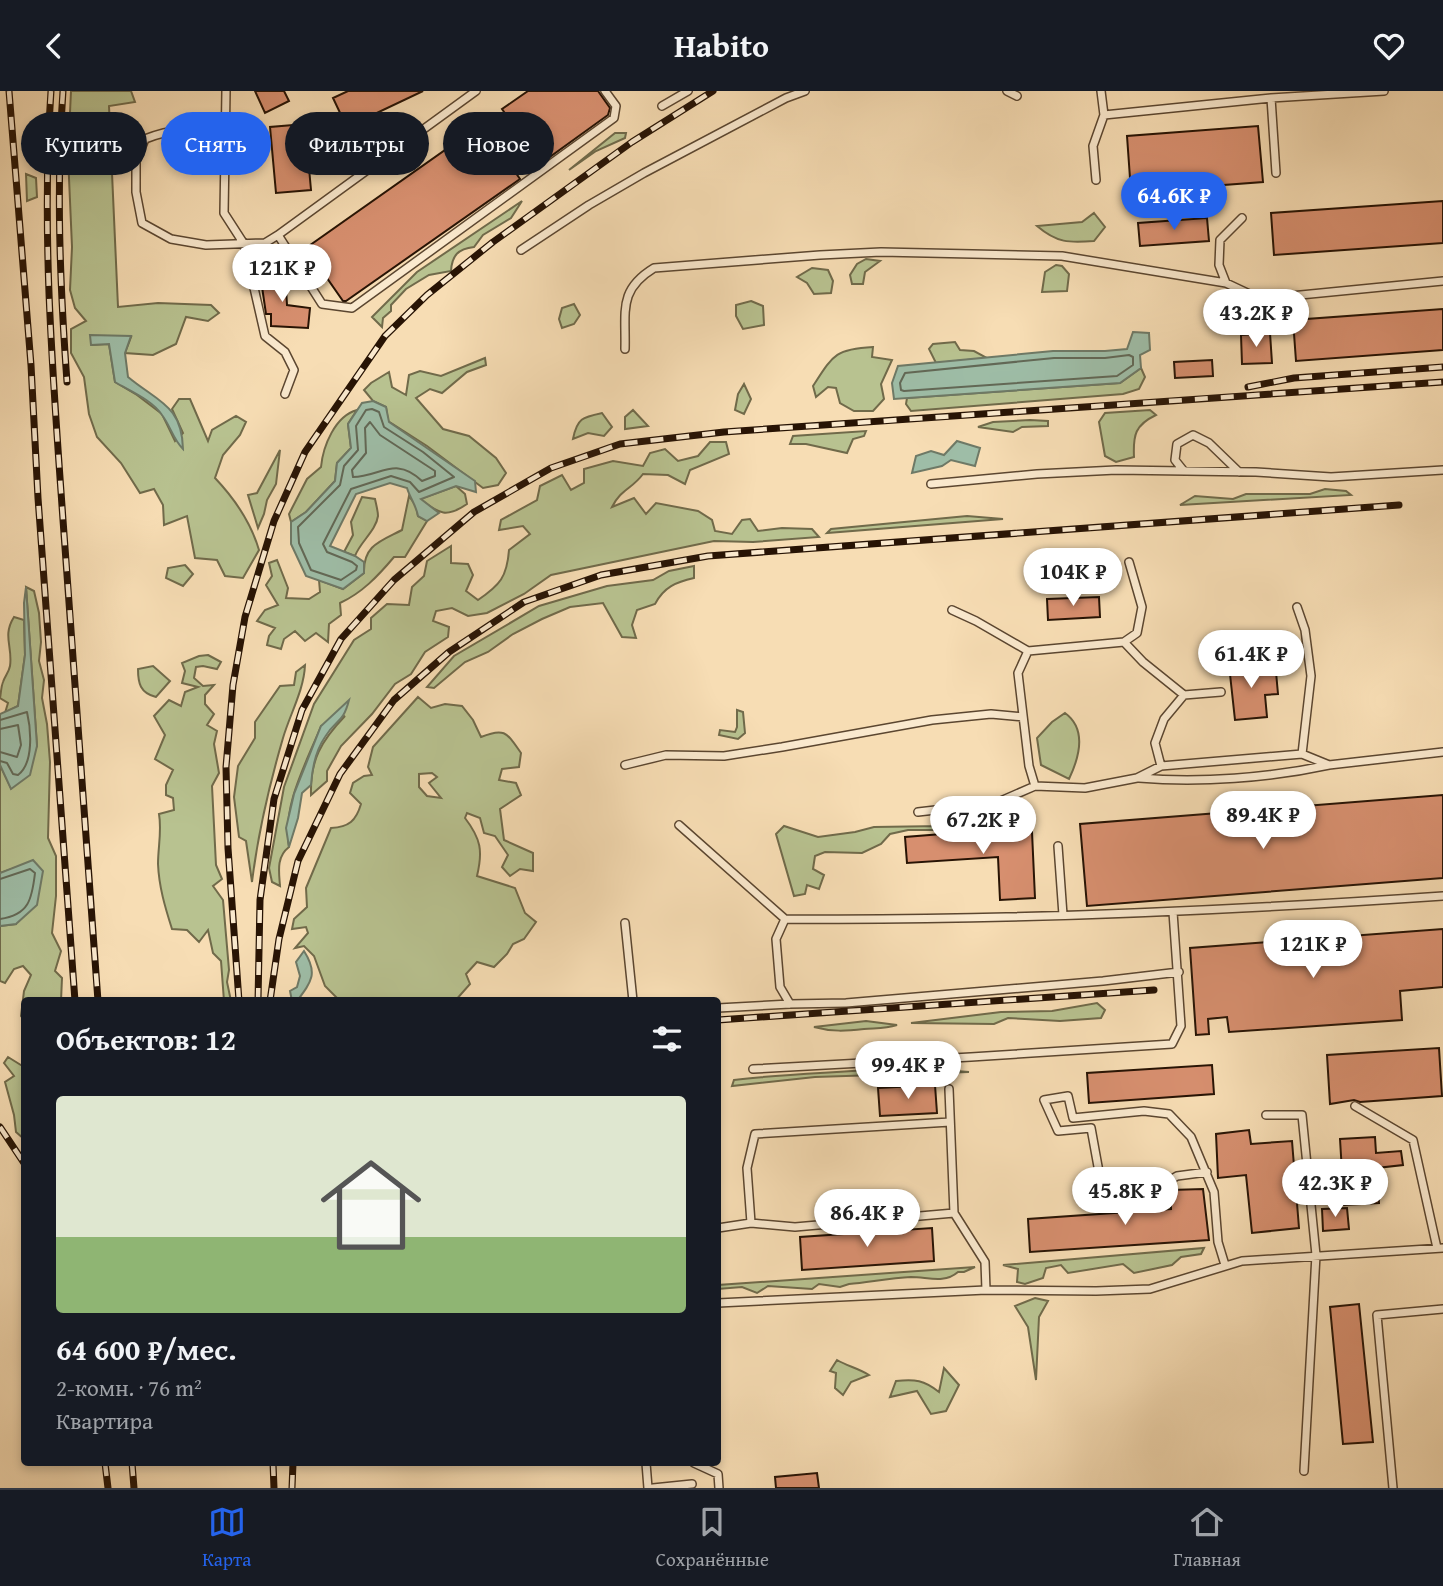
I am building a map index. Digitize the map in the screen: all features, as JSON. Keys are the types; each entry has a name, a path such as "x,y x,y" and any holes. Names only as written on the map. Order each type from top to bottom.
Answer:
{"lane":[{"path":"226,91 226,112"},
{"path":"161,133 145,139 136,161 136,192 142,223 171,239 206,245 265,243 476,91"},
{"path":"278,235 323,304 352,308 614,118 616,106 605,91"},
{"path":"662,106 688,91"},
{"path":"521,250 644,173 786,98 805,91"},
{"path":"1007,91 1017,96"},
{"path":"1096,180 1093,146 1104,115 1101,91"},
{"path":"1104,115 1271,98 1384,91"},
{"path":"1271,98 1276,173"},
{"path":"225,175 225,213 244,244 265,336 285,352 294,370 285,394"},
{"path":"1226,283 1219,265 1220,240 1242,218"},
{"path":"625,349 626,298 638,278 654,268 869,253 1062,256 1226,283 1260,299 1443,281"},
{"path":"1260,299 1260,324"},
{"path":"1183,470 1175,460 1177,444 1193,435 1209,443 1239,472"},
{"path":"931,484 1037,474 1183,470 1331,477 1443,470"},
{"path":"952,610 1028,651 1124,642 1137,633 1142,607 1129,562"},
{"path":"1297,607 1305,629 1311,676 1302,754"},
{"path":"1124,642 1143,662 1184,695 1222,692"},
{"path":"1028,651 1018,673 1028,766 1035,786"},
{"path":"1161,766 1155,743 1164,719 1184,695"},
{"path":"625,765 666,755 724,756 932,720 991,714 1023,717"},
{"path":"1137,778 1169,781 1291,773 1329,765 1443,752"},
{"path":"918,812 996,803 1035,786 1085,788 1137,778 1161,766 1302,754 1329,765"},
{"path":"680,825 785,919 870,920 1173,912 1443,896"},
{"path":"1058,846 1063,915"},
{"path":"753,1069 1172,1044 1181,1025 1173,912"},
{"path":"785,919 776,939 780,987 790,1004"},
{"path":"625,923 633,997"},
{"path":"721,1009 846,1003 1179,972"},
{"path":"949,1089 954,1213 985,1262 986,1290"},
{"path":"1206,1173 1177,1176 1154,1190 1103,1194 1091,1128 1058,1131 1044,1100 1068,1096 1073,1118 1144,1111 1168,1114 1191,1137 1214,1192 1217,1242 1225,1265"},
{"path":"721,1303 986,1290 1150,1289 1225,1265 1259,1259 1440,1248 1413,1140 1355,1106"},
{"path":"1266,1115 1302,1115 1316,1255 1304,1471"},
{"path":"751,1223 747,1168 755,1134 950,1122"},
{"path":"721,1228 751,1223 795,1227 954,1213"},
{"path":"1393,1488 1377,1315 1443,1309"},
{"path":"646,1466 650,1488 692,1484"},
{"path":"701,1466 718,1474 719,1488"}],"shaded area":[{"path":"71,91 131,91 135,102 109,106 109,112 70,112"},
{"path":"615,133 626,133 625,138 596,151 569,170"},
{"path":"26,175 28,175 36,178 37,197 27,201"},
{"path":"69,175 112,175 118,307 158,303 211,305 219,313 208,321 186,317 176,344 153,355 125,353 131,337 91,345 109,344 115,382 162,414 175,441 183,433 172,409 179,399 190,399 208,441 212,430 236,416 246,422 240,435 223,455 215,478 241,511 259,550 243,578 225,576 217,560 195,558 187,516 164,525 163,505 154,489 140,493 121,463 97,437 89,414 84,377 71,353 71,329 86,321 75,308 70,290 72,247"},
{"path":"522,201 511,218 483,235 474,247 457,254 451,271 429,275 406,289 391,305 391,311 383,318 382,327 372,317 417,272"},
{"path":"1094,213 1105,227 1094,241 1064,241 1037,226 1082,222"},
{"path":"866,259 880,261 865,272 863,284 852,284 850,275 857,264"},
{"path":"1056,265 1062,266 1069,274 1067,291 1042,292 1045,272"},
{"path":"812,268 828,270 833,281 831,293 814,294 807,283 797,277"},
{"path":"751,301 763,306 764,325 743,329 736,316 736,305"},
{"path":"574,304 580,315 574,324 562,328 559,319 562,308"},
{"path":"955,342 960,350 974,351 987,358 936,363 929,349 933,344"},
{"path":"873,347 872,357 892,360 881,384 884,399 873,411 854,411 840,403 836,388 828,387 816,397 813,386 836,356 850,350"},
{"path":"485,358 486,365 467,372 442,393 430,389 416,398 443,429 469,436 496,458 506,473 498,485 483,488 388,421 386,407 373,401 364,390 389,372 392,387 406,395 409,375 420,371 441,376"},
{"path":"1141,368 1145,377 1139,389 1123,394 911,411 906,404 907,398 1120,383"},
{"path":"744,384 751,399 744,414 735,410 738,394"},
{"path":"357,410 348,424 351,448 337,463 335,481 306,512 291,522 289,514 307,479 321,467 324,450 336,425 349,413"},
{"path":"633,410 648,426 625,429 625,417"},
{"path":"1150,410 1156,415 1137,431 1134,457 1116,462 1105,456 1099,422 1105,413"},
{"path":"602,413 612,427 604,436 588,433 573,439 582,420"},
{"path":"1048,421 1048,426 1022,427 1013,432 978,427 993,422"},
{"path":"866,431 864,436 853,439 847,453 806,444 790,444 793,436"},
{"path":"710,442 726,442 729,454 690,470 685,484 668,475 643,474 619,496 612,507 634,498 646,514 656,503 698,511 712,520 715,531 732,534 742,520 750,519 758,531 782,528 812,529 819,537 753,542 714,541 551,575 524,594 487,613 468,616 452,608 436,611 433,621 449,627 448,637 425,652 411,674 395,684 372,714 341,746 327,771 327,781 311,795 315,761 329,734 345,716 321,726 292,800 289,847 282,855 279,865 280,886 272,882 269,868 284,787 314,704 354,640 371,629 371,618 387,604 409,605 412,587 424,576 427,561 451,546 451,563 468,564 473,575 466,591 478,600 501,580 509,550 530,534 523,526 499,530 501,520 537,500 540,486 562,475 571,490 584,483 584,469 613,461 643,466 650,453 665,449 678,461 698,456"},
{"path":"280,450 276,484 267,500 258,528 248,495 257,493"},
{"path":"456,486 465,494 467,504 453,512 437,511 420,499"},
{"path":"1325,489 1346,491 1351,495 1180,505 1195,496 1233,499 1246,494 1310,494"},
{"path":"409,496 416,506 418,516 427,521 405,557 394,557 369,583 340,603 341,615 329,624 328,642 316,633 305,641 295,631 284,639 281,649 267,645 275,628 257,621 265,610 278,605 266,585 272,576 269,563 277,560 288,588 286,598 309,599 320,592 319,580 343,589 364,573 367,556 375,545 402,530"},
{"path":"362,497 375,499 378,516 355,556 344,552 353,535 351,522"},
{"path":"967,516 1003,519 827,533 831,529"},
{"path":"185,565 193,574 183,586 166,578 168,568"},
{"path":"694,566 694,578 671,586 655,604 637,610 632,625 636,638 622,637 603,603 570,607 513,634 488,652 465,662 434,688 427,687 454,656 539,606 607,586 653,580 669,571"},
{"path":"26,587 34,591 39,613 39,661 44,680 42,698 50,762 48,838 56,856 52,933 61,951 55,971 62,978 61,997 23,997 31,975 23,966 14,969 5,983 0,981 0,926 16,924 18,867 0,873 0,765 11,788 37,746"},
{"path":"14,617 24,620 25,655 18,706 5,713 8,703 0,698 2,684 10,666 8,636"},
{"path":"208,655 221,662 217,669 196,667 194,678 203,686 214,685 205,695 205,704 214,714 207,725 217,731 214,744 219,773 212,786 216,865 222,879 213,886 223,900 230,997 224,997 221,961 213,953 208,930 199,942 187,930 172,929 161,889 158,864 159,814 174,810 173,798 166,795 166,785 173,770 155,759 165,735 154,716 169,700 181,706 185,692 198,687 182,683 185,671 182,663"},
{"path":"305,665 302,684 283,738 269,792 252,882 246,841 239,837 234,797 238,766 255,738 255,722 280,686 294,685 296,672"},
{"path":"153,666 170,681 156,697 141,687 138,669"},
{"path":"418,697 431,708 445,704 462,706 481,737 501,732 509,737 521,753 519,767 502,769 499,780 516,783 521,795 500,809 504,840 533,853 533,871 520,869 510,876 502,867 508,855 495,836 484,833 480,818 467,813 465,818 479,845 477,876 515,888 525,913 536,922 524,939 513,944 494,967 477,962 466,974 470,984 459,997 336,997 325,986 314,956 304,946 295,948 308,933 306,927 292,929 294,919 307,907 306,888 331,828 351,822 357,815 361,804 350,793 353,783 364,776 372,775 368,767 373,747","holes":["432,773 437,777 429,783 441,798 427,796 419,787 419,774"]},
{"path":"737,710 743,712 745,733 738,739 719,735 720,730 735,732"},
{"path":"1065,713 1072,720 1079,735 1076,762 1069,779 1041,765 1037,738"},
{"path":"1005,815 1010,818 992,824 960,823 934,830 908,830 890,834 881,844 862,853 825,852 815,856 813,869 824,875 819,889 807,885 805,894 794,896 776,834 784,826 818,837 874,827 941,826 960,818"},
{"path":"1097,1003 1105,1010 1101,1018 1060,1021 1008,1018 994,1024 911,1023 1001,1012 1052,1011"},
{"path":"866,1021 897,1025 845,1031 814,1027"},
{"path":"8,1057 21,1065 21,1136 16,1132 5,1082 14,1076 4,1063"},
{"path":"925,1064 928,1069 969,1072 815,1077 732,1086 734,1080"},
{"path":"1204,1248 1201,1254 1181,1257 1172,1265 1134,1273 1123,1264 1068,1273 1061,1265 1046,1268 1043,1278 1025,1284 1017,1282 1018,1269 1003,1265"},
{"path":"975,1267 941,1279 911,1277 840,1287 819,1284 812,1289 768,1286 757,1293 742,1287 721,1289 721,1285"},
{"path":"1035,1298 1048,1301 1039,1317 1036,1380 1028,1327 1015,1306"},
{"path":"837,1360 869,1375 851,1382 843,1395 835,1388 836,1373 830,1371"},
{"path":"944,1368 959,1385 946,1411 931,1414 917,1391 890,1397 896,1381 919,1381 939,1392"}],"water":[{"path":"1133,332 1149,333 1150,350 1140,355 1141,368 1120,383 894,399 892,383 898,366 1053,351 1127,349"},
{"path":"90,335 131,336 125,353 128,377 173,413 182,434 183,449 153,405 115,382 109,344 91,345"},
{"path":"373,401 386,407 389,422 475,481 476,492 456,486 421,499 439,513 427,521 418,516 407,488 390,483 356,494 330,546 364,562 364,573 343,589 306,576 291,544 291,522 306,512 335,481 337,463 351,448 348,424 362,403"},
{"path":"957,441 980,448 975,466 951,460 942,466 912,473 916,456 931,451 944,455"},
{"path":"26,587 37,746 30,775 11,789 0,765 0,714 18,706 25,655"},
{"path":"349,700 342,718 329,731 319,748 311,785 302,793 289,847 286,828 294,794 321,726"},
{"path":"33,860 43,871 37,905 16,924 0,926 0,873"},
{"path":"304,951 312,971 300,997 291,997 290,991 297,987 300,976 296,962"}],"building":[{"path":"255,91 284,91 289,101 265,112"},
{"path":"348,91 423,91 379,112 340,112 333,98"},
{"path":"528,91 598,91 610,108 608,115 554,154 554,112 504,112 502,109"},
{"path":"285,126 285,175 310,175 311,190 276,193 271,127"},
{"path":"1258,126 1263,182 1131,192 1127,136"},
{"path":"443,151 443,175 517,175 520,179 343,301 306,248 410,175 429,175 429,161"},
{"path":"1443,201 1443,243 1274,255 1271,213"},
{"path":"1207,218 1209,241 1140,246 1138,223"},
{"path":"285,271 287,305 310,308 308,328 271,326 271,314 266,314 261,280 271,279 271,272"},
{"path":"1443,309 1443,350 1296,361 1293,320"},
{"path":"1270,333 1272,363 1242,364 1241,335"},
{"path":"1212,360 1213,376 1175,378 1174,362"},
{"path":"1099,597 1100,617 1048,620 1047,599"},
{"path":"1262,662 1263,673 1276,672 1278,694 1265,695 1267,717 1235,720 1229,665"},
{"path":"1443,795 1443,878 1087,906 1080,824"},
{"path":"992,830 992,834 1032,832 1035,898 1000,900 998,857 907,863 905,837"},
{"path":"1443,929 1443,987 1400,991 1402,1020 1229,1032 1227,1017 1208,1019 1209,1034 1196,1035 1190,948"},
{"path":"1439,1048 1442,1096 1360,1102 1354,1100 1330,1104 1327,1055"},
{"path":"1212,1065 1214,1094 1089,1103 1087,1073"},
{"path":"935,1085 937,1113 880,1116 878,1088"},
{"path":"1249,1130 1251,1144 1292,1141 1299,1228 1252,1233 1246,1175 1218,1178 1216,1134"},
{"path":"1375,1137 1376,1153 1401,1151 1403,1165 1377,1168 1379,1203 1344,1205 1340,1139"},
{"path":"1203,1189 1209,1240 1030,1252 1028,1219 1171,1209 1171,1190"},
{"path":"1347,1208 1349,1229 1323,1231 1322,1209"},
{"path":"932,1228 934,1261 802,1270 800,1237"},
{"path":"1359,1304 1373,1442 1343,1444 1330,1307"},
{"path":"817,1473 819,1488 776,1488 775,1477"}],"railway":[{"path":"9,91 31,365 38,498 75,997"},
{"path":"51,91 47,198 52,359 98,997"},
{"path":"63,91 60,237 67,382"},
{"path":"239,997 228,848 226,767 233,685 245,617 274,521 305,452 385,336 427,295 493,242 632,142 713,91"},
{"path":"1248,387 1294,378 1443,367"},
{"path":"258,997 260,900 274,799 302,710 341,639 394,580 474,512 551,468 620,444 724,432 1443,382"},
{"path":"271,997 279,939 298,861 340,774 394,700 449,652 524,602 601,575 708,556 1399,505"},
{"path":"721,1020 1154,990"},
{"path":"0,1127 21,1158"},
{"path":"105,1466 108,1488"},
{"path":"132,1466 134,1488"},
{"path":"273,1466 274,1488"},
{"path":"292,1488 293,1466"}]}
